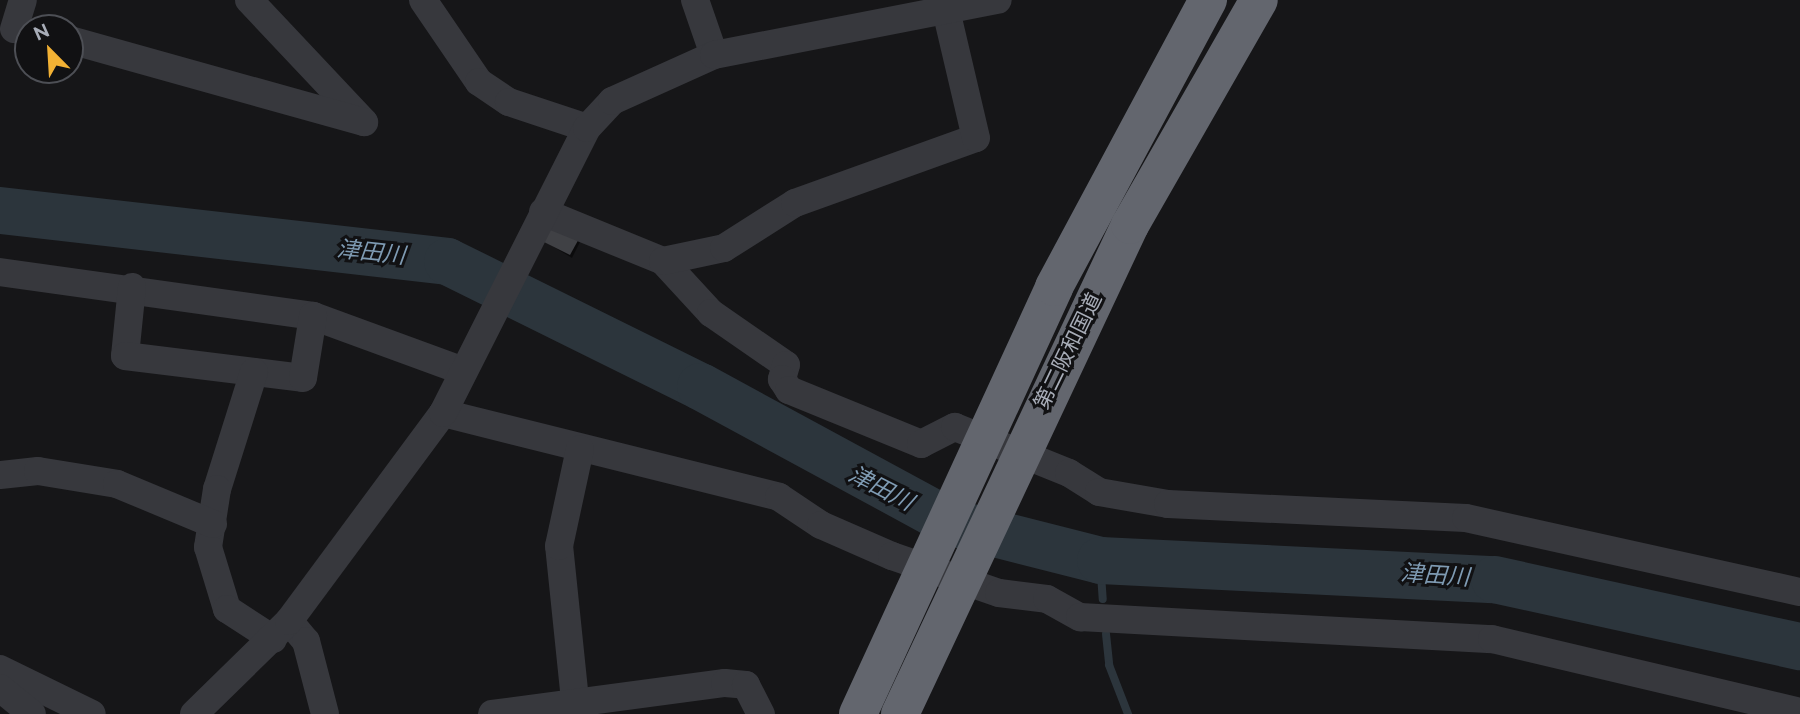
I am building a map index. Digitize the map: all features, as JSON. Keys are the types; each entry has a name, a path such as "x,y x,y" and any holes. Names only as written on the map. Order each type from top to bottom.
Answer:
{"highway":[{"name":"第二阪和国道","path":"858,714 913,582 989,419 1208,0"},
{"name":"第二阪和国道","path":"900,714 951,599 1130,225 1259,0"}],"street":[{"path":"84,44 364,122 249,0"},
{"path":"424,0 479,82 509,102 587,128"},
{"path":"695,0 715,55"},
{"path":"194,714 281,630 443,413 587,128 612,101 650,79 715,55 998,0"},
{"path":"663,261 724,248 795,202 976,138 946,10"},
{"path":"543,212 663,261 711,313 786,365 782,379 789,390 921,444 955,426 1069,472 1099,492 1168,504 1466,518 1800,592"},
{"path":"0,272 132,287 313,317 463,371"},
{"path":"132,287 125,356 303,377 313,317"},
{"path":"254,372 208,547 227,609 306,641 325,714"},
{"path":"443,413 779,497 821,525 892,556 999,593 1047,599 1080,617 1492,639 1800,712"},
{"path":"575,700 559,546 580,449"},
{"path":"0,475 38,471 104,481 212,524"},
{"path":"0,669 92,714"},
{"path":"492,714 575,700 725,683 746,685 761,714"},
{"path":"0,688 32,714"}],"building":[{"path":"550,222 581,235 570,255 542,241"}],"waterway":[{"name":"津田川","path":"0,210 447,261 700,386 951,522 1100,560 1494,579 1800,646"},
{"path":"1100,560 1103,599"},
{"path":"1106,634 1109,665 1128,714"}]}
